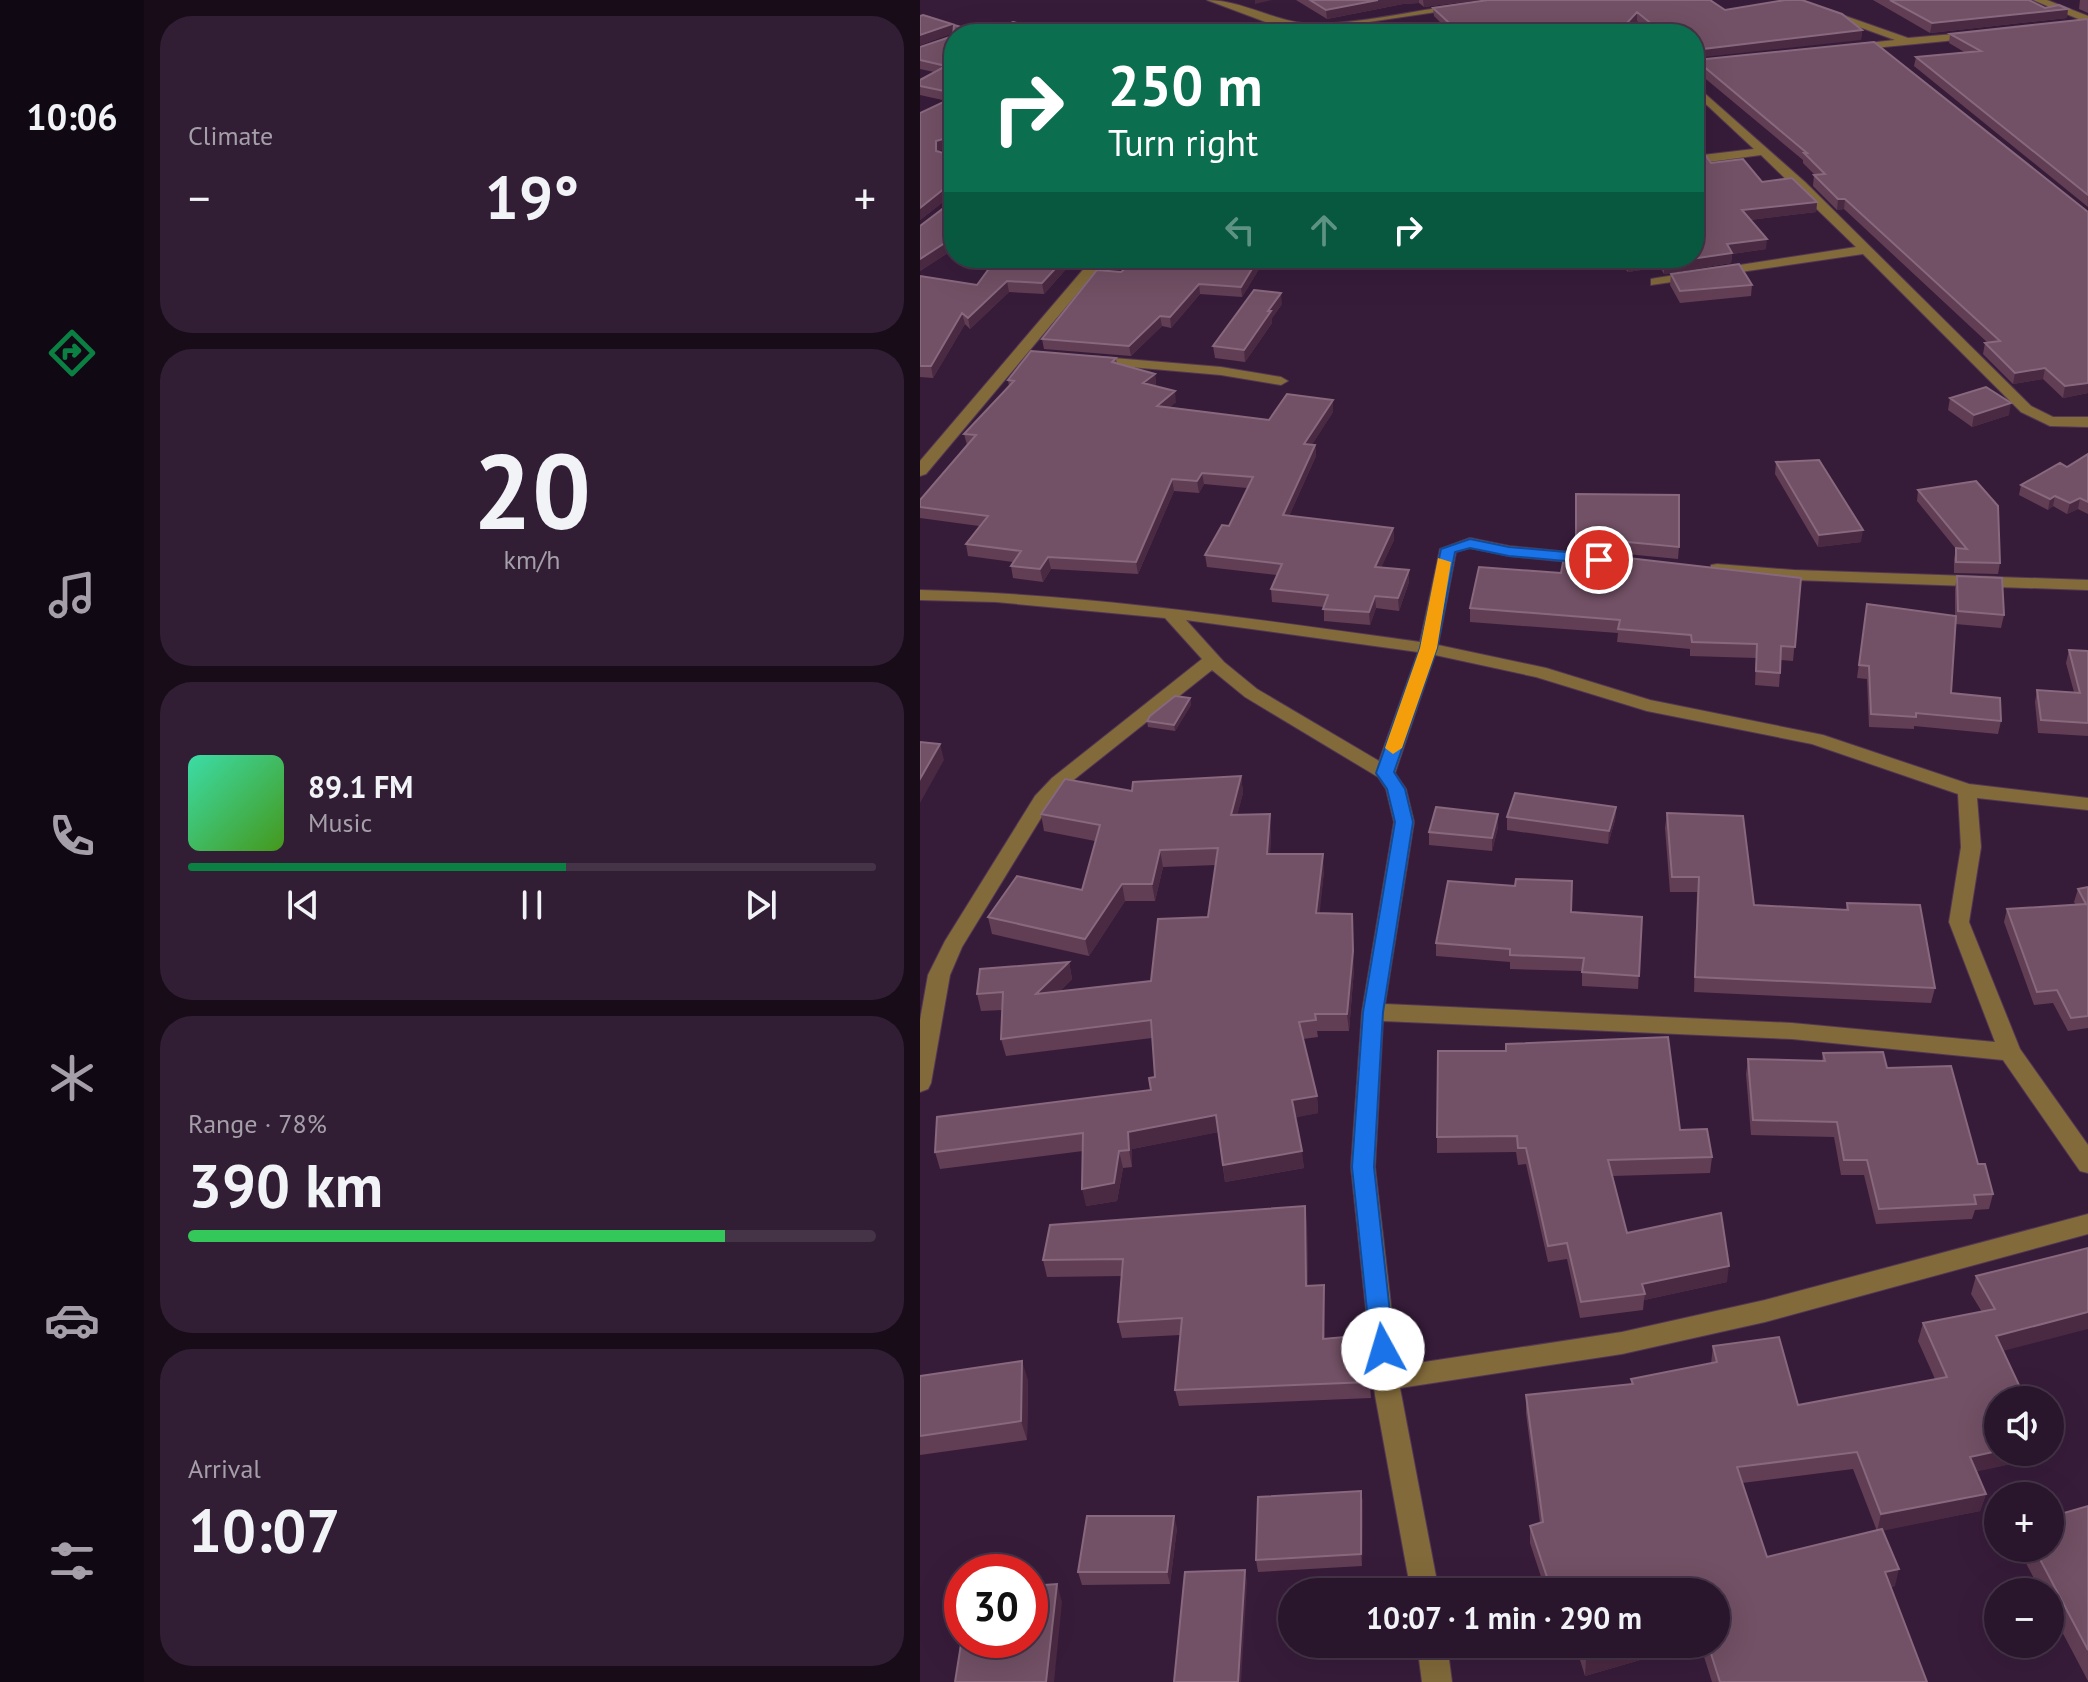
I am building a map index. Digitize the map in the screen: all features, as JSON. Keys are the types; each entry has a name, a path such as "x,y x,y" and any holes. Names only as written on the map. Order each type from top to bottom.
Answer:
{"street":[{"path":"1212,0 1275,22 1291,24"},
{"path":"1790,0 1914,42"},
{"path":"2038,0 2088,21"},
{"path":"1338,24 1468,7"},
{"path":"2056,26 2088,21"},
{"path":"1835,49 1993,33"},
{"path":"1877,45 1889,54"},
{"path":"1704,96 2033,415 2050,421 2088,422"},
{"path":"1704,159 1763,151"},
{"path":"1656,282 1866,250"},
{"path":"920,471 1026,355 1092,268"},
{"path":"1081,359 1221,371 1281,381"},
{"path":"1385,773 1428,648 1444,558 1454,545 1470,543 1509,551 1614,561"},
{"path":"1704,568 1794,575 2088,585"},
{"path":"920,595 996,597 1170,613 1428,648 1540,672 1647,705 1816,739 1967,790 2088,804"},
{"path":"1170,613 1251,693 1385,773 1396,789 1404,822 1373,1012 1363,1167 1386,1379 1422,1578"},
{"path":"920,1083 939,975 952,946 1042,801 1059,782 1214,659"},
{"path":"1967,790 1971,847 1959,922 2010,1052 2088,1164"},
{"path":"1373,1012 1792,1031 2010,1052"},
{"path":"1386,1379 1622,1343 1736,1318 2088,1224"},
{"path":"1434,1658 1437,1682"}],"building":[{"path":"1310,0 1378,0 1326,10"},
{"path":"1488,0 1710,0 1725,10 1802,0 1842,14 1862,30 1704,49 1704,24 1652,24 1637,12 1626,24 1450,24 1433,8"},
{"path":"1890,0 2029,0 2045,8 2059,5 2068,9 1932,23"},
{"path":"920,16 952,24 944,24 944,27 920,35"},
{"path":"2088,19 2088,195 1916,57 1981,51 1950,34"},
{"path":"944,39 944,66 920,60 920,47"},
{"path":"1874,42 2088,212 2088,383 2065,386 2045,368 2015,373 1985,343 2000,341 1845,199 1838,199 1814,175 1825,174 1804,153 1807,153 1704,67 1704,59"},
{"path":"944,67 944,91 920,86 920,80"},
{"path":"944,102 944,139 936,141 936,151 944,153 944,189 920,208 920,113"},
{"path":"1704,156 1711,163 1743,159 1762,182 1792,178 1817,202 1742,210 1767,239 1727,244 1732,253 1704,257"},
{"path":"944,208 944,243 920,259 920,226"},
{"path":"1739,264 1752,285 1680,291 1671,274"},
{"path":"989,268 1056,268 1042,283 1007,281 968,318 962,313 931,366 920,366 920,276 977,285"},
{"path":"1126,268 1253,268 1241,287 1199,284 1170,317 1160,316 1129,346 1042,339 1097,270 1121,272"},
{"path":"1254,290 1281,293 1244,350 1213,346"},
{"path":"1031,351 1116,358 1112,362 1155,374 1143,383 1175,391 1157,406 1269,420 1287,394 1333,400 1304,444 1315,445 1283,515 1393,528 1375,567 1409,570 1398,598 1375,596 1369,612 1323,609 1328,595 1271,589 1282,564 1205,555 1222,525 1229,526 1253,477 1202,473 1197,481 1172,479 1136,562 1048,557 1040,569 1011,566 1021,551 966,544 988,516 920,507 920,500 976,435 964,434 1014,381 1008,380"},
{"path":"1986,387 2011,403 1974,415 1950,398"},
{"path":"2088,454 2088,502 2080,498 2070,503 2055,496 2050,499 2021,485 2060,463 2067,467"},
{"path":"1819,460 1863,530 1819,535 1776,462"},
{"path":"1976,481 1998,506 2000,563 1956,562 1956,548 1967,549 1918,490"},
{"path":"1576,494 1679,495 1679,547 1576,537"},
{"path":"1576,552 1801,578 1795,647 1781,646 1780,673 1756,671 1757,644 1692,642 1691,635 1618,629 1620,620 1470,608 1479,567 1561,573 1564,557 1576,558"},
{"path":"1957,576 2002,578 2004,615 1958,611"},
{"path":"1867,604 1956,616 1951,693 2000,698 2001,721 1916,713 1916,717 1871,714 1869,666 1859,665"},
{"path":"2069,650 2088,651 2088,723 2041,720 2037,690 2080,693"},
{"path":"1175,696 1190,698 1174,725 1147,721 1150,716"},
{"path":"920,742 940,744 920,779"},
{"path":"1241,776 1231,815 1270,814 1267,854 1323,854 1316,913 1352,914 1353,951 1347,1014 1315,1014 1316,1020 1299,1022 1317,1096 1292,1100 1302,1151 1223,1165 1216,1115 1128,1132 1129,1150 1119,1151 1114,1183 1082,1189 1083,1133 935,1152 937,1117 1151,1090 1149,1078 1155,1077 1151,1020 1001,1039 1003,992 977,994 980,969 1069,962 1036,994 1151,981 1158,919 1208,917 1218,848 1160,850 1152,884 1122,884 1085,939 988,917 1017,876 1082,890 1100,825 1041,814 1065,779 1132,791 1133,782"},
{"path":"1515,793 1616,807 1609,831 1507,817"},
{"path":"1436,807 1498,814 1492,838 1429,832"},
{"path":"1667,813 1743,816 1754,905 1848,910 1847,903 1920,905 1935,988 1695,977 1699,877 1672,877"},
{"path":"1516,879 1572,881 1571,912 1642,917 1639,976 1582,972 1584,958 1510,955 1510,949 1436,943 1448,881 1515,886"},
{"path":"2088,887 2088,1016 2071,1018 2057,990 2037,992 2007,909 2086,904 2078,889"},
{"path":"1668,1037 1680,1130 1707,1129 1712,1157 1608,1160 1627,1233 1721,1213 1729,1266 1642,1284 1645,1294 1581,1302 1567,1243 1548,1246 1526,1148 1518,1148 1517,1136 1437,1137 1438,1051 1506,1051 1506,1044"},
{"path":"1883,1052 1887,1068 1951,1066 1978,1164 1985,1164 1993,1194 1974,1195 1976,1204 1879,1209 1867,1160 1844,1160 1837,1122 1753,1120 1748,1059 1825,1061 1823,1053"},
{"path":"1305,1206 1306,1286 1324,1285 1323,1339 1366,1335 1369,1382 1175,1390 1182,1318 1118,1322 1123,1259 1043,1260 1050,1225"},
{"path":"2088,1248 2088,1312 1996,1336 2019,1386 1984,1386 1984,1454 1970,1457 1984,1494 1881,1514 1857,1452 1737,1467 1767,1557 1882,1529 1899,1569 1885,1572 1927,1682 1720,1682 1712,1658 1730,1658 1730,1578 1547,1578 1530,1526 1543,1522 1526,1395 1633,1384 1631,1379 1717,1362 1713,1346 1779,1337 1798,1405 1947,1377 1923,1323 1995,1309 1976,1276"},
{"path":"1022,1361 1021,1421 920,1436 920,1376"},
{"path":"1361,1491 1361,1554 1256,1560 1258,1497"},
{"path":"2088,1506 2088,1650 2064,1605 2064,1578 2050,1578 2041,1562 2064,1562 2064,1513"},
{"path":"1087,1516 1174,1516 1167,1572 1078,1572"},
{"path":"1245,1570 1238,1682 1174,1682 1185,1572"},
{"path":"1057,1584 1046,1682 955,1682 959,1658 1048,1658 1048,1585"}],"slow traffic":[{"path":"1393,748 1428,648 1444,562"}],"route":[{"path":"1383,1349 1363,1167 1373,1012 1404,822 1396,789 1385,773 1428,648 1448,549 1470,543 1509,551 1599,560"}]}
